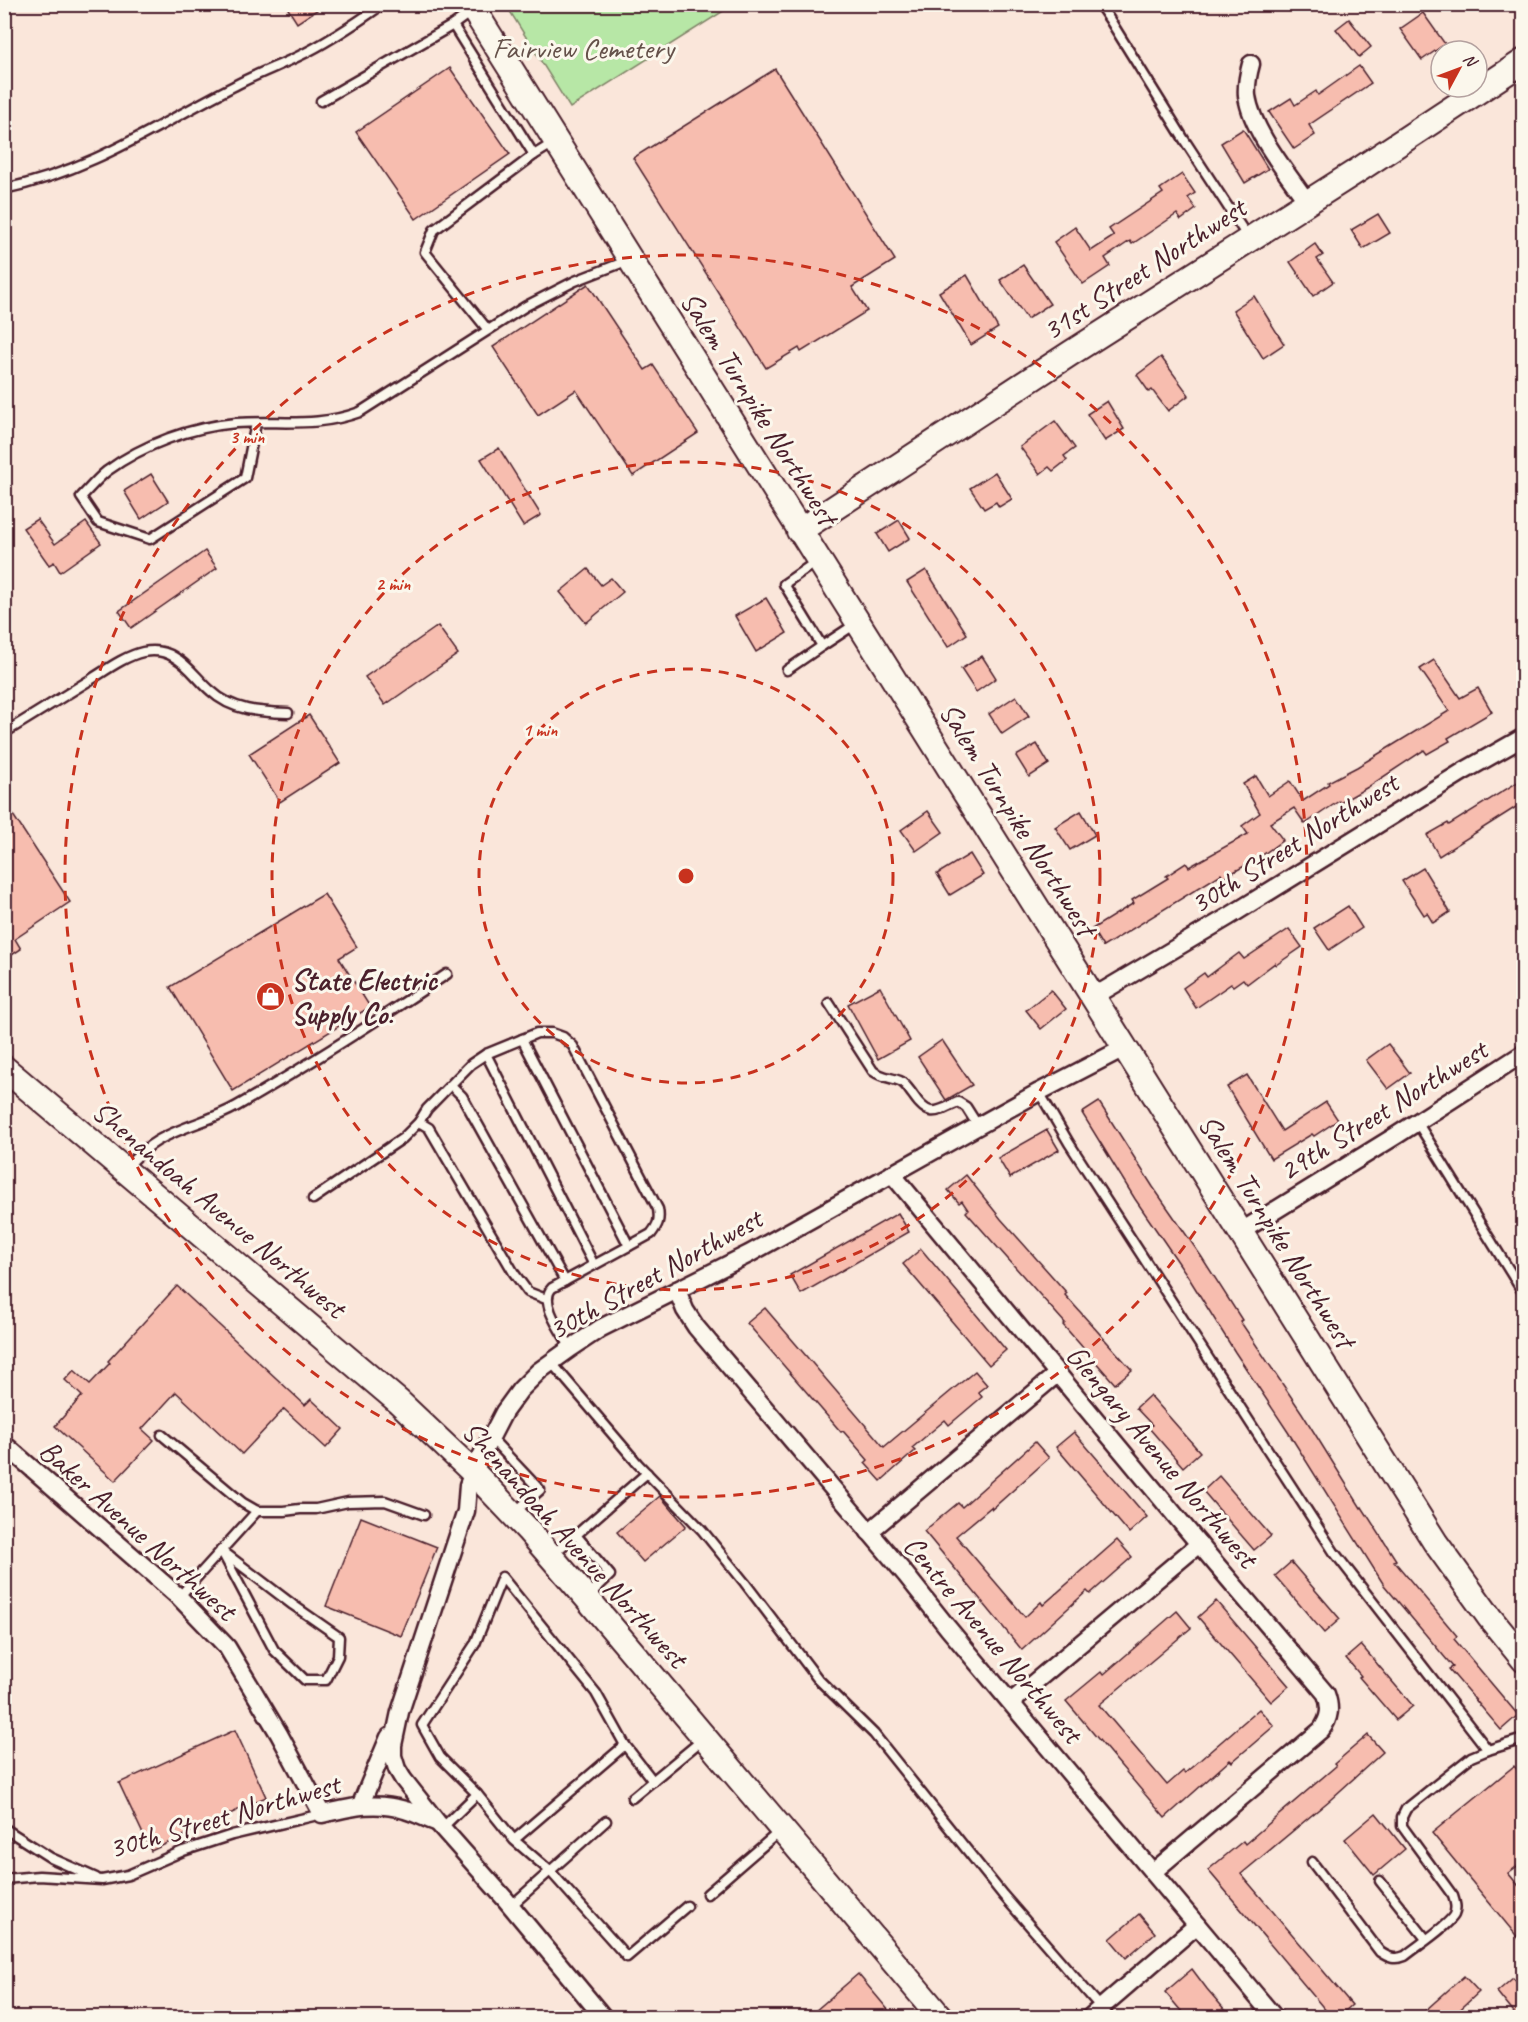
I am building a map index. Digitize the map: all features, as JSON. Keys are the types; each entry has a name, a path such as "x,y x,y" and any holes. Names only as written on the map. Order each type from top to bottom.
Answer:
{"street":[{"name":"Salem Turnpike Northwest","path":"471,7 1435,1542 1490,1618 1524,1660"},
{"name":"31st Street Northwest","path":"799,531 1524,61"},
{"path":"1251,64 1247,79 1247,98 1256,123 1307,202"},
{"name":"30th Street Northwest","path":"1093,997 1464,771 1524,737"},
{"name":"30th Street Northwest","path":"361,1804 400,1712 466,1511 468,1485 504,1412 520,1390 551,1362 601,1328 749,1254 1039,1092 1124,1048"},
{"name":"29th Street Northwest","path":"1240,1232 1524,1053"},
{"name":"Shenandoah Avenue Northwest","path":"4,1068 399,1402 473,1472 551,1556 941,2018"},
{"name":"Glengary Avenue Northwest","path":"892,1174 1326,1694 1330,1704 1325,1725 1153,1872"},
{"name":"Centre Avenue Northwest","path":"677,1290 685,1310 696,1327 1275,2018"},
{"path":"869,1532 1058,1373"},
{"name":"Baker Avenue Northwest","path":"4,1444 179,1597 227,1647 279,1734 322,1814"},
{"path":"1011,1702 1199,1544"},
{"name":"30th Street Northwest","path":"400,1712 393,1745 393,1756 397,1769 440,1825"},
{"name":"30th Street Northwest","path":"322,1814 361,1804 384,1805 407,1810 440,1825"},
{"path":"440,1825 604,2018"},
{"path":"1100,2014 1197,1925"}],"lane":[{"path":"4,189 29,184 100,157 235,85 298,57 383,4"},
{"path":"1099,4 1249,239"},
{"path":"321,101 453,25 471,7"},
{"path":"453,25 534,155"},
{"path":"488,330 425,252 434,230 534,155 555,142"},
{"path":"256,423 245,478 150,539 98,522 81,497 107,472 147,448 174,437 204,428 236,423 322,422 360,412 544,296 575,281 630,260"},
{"path":"818,560 784,584 822,646"},
{"path":"787,670 857,623"},
{"path":"4,733 105,671 135,654 146,651 159,651 172,655 212,693 228,703 262,712 288,713"},
{"path":"124,1171 138,1155 155,1142 235,1107 349,1040 447,974"},
{"path":"829,1003 873,1071 881,1077 899,1081 908,1087 921,1107 929,1111 938,1111 958,1102 966,1107 978,1126"},
{"path":"313,1199 403,1138 419,1122 427,1109 471,1064 486,1054 537,1033 552,1033 563,1037 573,1046 658,1209 659,1218 651,1234 548,1292 546,1299 551,1313 571,1348"},
{"path":"522,1039 629,1246"},
{"path":"486,1054 594,1265"},
{"path":"451,1085 462,1096 565,1281"},
{"path":"1039,1092 1069,1143 1334,1552 1488,1750"},
{"path":"419,1122 429,1128 514,1273 528,1292 546,1299"},
{"path":"1417,1122 1524,1294"},
{"path":"551,1362 647,1473 702,1530 806,1665 874,1734 1100,2014"},
{"path":"162,1435 243,1503 257,1511 316,1509 348,1502 385,1501 424,1515"},
{"path":"492,1438 540,1490 513,1514"},
{"path":"551,1556 647,1473"},
{"path":"179,1597 257,1511"},
{"path":"576,1535 610,1575 586,1597"},
{"path":"221,1550 339,1637 338,1656 326,1680 305,1680 274,1650 221,1550"},
{"path":"653,1781 625,1745 596,1693 502,1577 475,1644 422,1725 440,1757 477,1794 514,1839 550,1871 627,1957 687,1906"},
{"path":"632,1798 705,1737"},
{"path":"1312,1862 1380,1953 1389,1958 1398,1959 1405,1956 1448,1922 1454,1914 1456,1905 1453,1896 1402,1826 1402,1817 1406,1809 1472,1757 1522,1740"},
{"path":"514,1839 625,1745"},
{"path":"440,1825 477,1794"},
{"name":"30th Street Northwest","path":"4,1879 39,1876 102,1880 128,1875 183,1851 232,1835 322,1814"},
{"path":"511,1906 606,1821"},
{"path":"4,1828 51,1858 102,1880"},
{"path":"707,1894 782,1829"},
{"path":"1380,1881 1426,1940"}],"green space":[{"name":"Fairview Cemetery","path":"506,5 733,5 570,108"}],"building":[{"path":"285,4 326,4 297,23"},
{"path":"1423,13 1441,39 1429,39 1429,55 1422,60 1400,29"},
{"path":"1349,19 1371,47 1359,57 1336,29"},
{"path":"1359,66 1371,83 1309,125 1315,135 1294,149 1269,112 1291,98 1295,105 1316,91 1318,95"},
{"path":"450,68 510,154 416,219 356,132"},
{"path":"775,69 895,260 852,287 867,311 801,352 799,348 766,368 633,158"},
{"path":"1243,129 1268,169 1245,183 1221,143"},
{"path":"1182,174 1195,193 1188,198 1196,209 1181,220 1177,214 1132,244 1130,241 1105,258 1110,266 1083,284 1054,242 1075,227 1091,251 1114,236 1109,229 1163,193 1160,189"},
{"path":"1378,214 1390,233 1363,249 1351,230"},
{"path":"1315,244 1323,255 1317,259 1333,282 1313,296 1290,262"},
{"path":"1023,265 1050,304 1027,319 1000,280"},
{"path":"967,275 998,328 971,345 939,292"},
{"path":"588,284 645,370 653,365 698,433 633,476 576,390 538,415 493,347"},
{"path":"1254,296 1284,344 1263,358 1233,310"},
{"path":"1161,357 1189,395 1168,411 1152,390 1149,392 1137,375"},
{"path":"1107,401 1124,429 1105,441 1087,414"},
{"path":"1055,421 1075,448 1064,456 1067,460 1053,471 1049,467 1040,474 1020,447"},
{"path":"499,448 541,515 523,526 481,459"},
{"path":"995,472 1012,499 999,507 996,502 984,509 970,488"},
{"path":"151,474 168,501 141,519 124,491"},
{"path":"37,519 55,544 86,522 101,543 60,572 54,562 49,565 23,528"},
{"path":"899,520 910,538 888,552 877,534"},
{"path":"205,551 217,568 131,628 119,611"},
{"path":"588,569 601,585 611,578 623,592 586,623 560,592"},
{"path":"926,570 967,634 948,647 907,582"},
{"path":"766,598 787,633 756,652 735,616"},
{"path":"438,626 458,654 385,705 365,677"},
{"path":"982,656 996,678 976,692 961,669"},
{"path":"1434,660 1460,698 1478,688 1492,712 1448,738 1450,741 1427,754 1424,750 1368,787 1340,803 1339,801 1305,824 1294,808 1270,823 1283,840 1257,859 1223,878 1221,874 1103,947 1092,929 1134,903 1132,900 1168,878 1166,876 1186,863 1189,867 1248,834 1242,826 1260,813 1243,784 1256,776 1268,796 1290,781 1303,801 1329,784 1328,782 1449,711 1420,669"},
{"path":"1016,696 1029,716 1002,734 989,714"},
{"path":"309,715 340,763 280,802 249,754"},
{"path":"1037,744 1049,764 1029,777 1016,756"},
{"path":"1524,778 1524,802 1439,856 1427,835 1448,823 1449,825"},
{"path":"928,811 943,832 916,851 901,830"},
{"path":"1081,811 1095,835 1070,850 1055,827"},
{"path":"13,815 70,902 15,939 21,949 4,960 4,821"},
{"path":"970,854 983,875 950,895 937,874"},
{"path":"1423,868 1450,912 1433,923 1427,913 1424,915 1402,881"},
{"name":"State Electric Supply Co.","path":"324,894 357,947 339,958 370,1007 233,1091 170,987"},
{"path":"1348,906 1362,928 1329,950 1314,928"},
{"path":"1289,929 1302,947 1247,984 1243,979 1233,986 1231,984 1196,1008 1183,988 1204,973 1207,977 1239,953 1244,959"},
{"path":"880,987 910,1041 878,1059 848,1004"},
{"path":"1051,990 1066,1009 1041,1029 1026,1010"},
{"path":"942,1040 972,1085 946,1100 918,1057"},
{"path":"1388,1044 1410,1073 1388,1089 1366,1060"},
{"path":"1247,1075 1282,1131 1326,1102 1338,1120 1271,1159 1227,1087"},
{"path":"1099,1102 1302,1413 1396,1560 1394,1561 1457,1636 1454,1639 1518,1715 1501,1730 1449,1669 1453,1667 1384,1585 1187,1275 1135,1199 1082,1113"},
{"path":"1047,1130 1059,1150 1010,1178 998,1158"},
{"path":"966,1175 1001,1219 1067,1293 1065,1295 1132,1370 1115,1384 1063,1325 1065,1323 966,1212 968,1210 962,1201 959,1203 948,1190"},
{"path":"898,1213 909,1232 801,1294 790,1275"},
{"path":"921,1249 1006,1350 989,1365 903,1264"},
{"path":"177,1286 305,1405 311,1399 343,1429 326,1448 284,1409 242,1454 176,1392 142,1429 154,1440 115,1481 55,1426 82,1396 65,1380 74,1370 90,1384 110,1363 108,1361"},
{"path":"765,1308 884,1447 975,1371 987,1385 978,1392 982,1397 949,1425 945,1420 912,1448 915,1451 881,1481 865,1463 868,1460 747,1323"},
{"path":"1150,1395 1200,1452 1183,1467 1149,1428 1152,1425 1136,1408"},
{"path":"1074,1432 1147,1517 1129,1533 1056,1447"},
{"path":"1035,1442 1049,1458 992,1509 991,1507 956,1536 1025,1617 1041,1602 1043,1605 1117,1540 1132,1557 1090,1594 1087,1591 1022,1650 924,1531 958,1503 962,1507"},
{"path":"1219,1476 1271,1536 1254,1550 1203,1491"},
{"path":"660,1496 686,1526 643,1562 617,1532"},
{"path":"361,1517 437,1547 401,1636 326,1606"},
{"path":"1291,1562 1340,1619 1324,1633 1275,1576"},
{"path":"1216,1601 1289,1686 1271,1702 1198,1617"},
{"path":"1177,1611 1191,1628 1099,1705 1167,1785 1183,1771 1185,1773 1259,1709 1274,1726 1232,1762 1230,1760 1165,1818 1066,1701 1101,1672 1103,1675"},
{"path":"1361,1645 1413,1706 1396,1720 1359,1677 1361,1676 1346,1658"},
{"path":"235,1730 266,1797 151,1851 119,1783"},
{"path":"1368,1735 1383,1752 1330,1800 1241,1874 1352,2005 1337,2018 1332,2018 1208,1870 1243,1841 1245,1844 1336,1766 1334,1764"},
{"path":"1514,1766 1524,1777 1524,1861 1508,1873 1524,1892 1524,1945 1432,1833"},
{"path":"1376,1813 1405,1849 1374,1875 1345,1839"},
{"path":"1139,1914 1155,1933 1126,1958 1110,1939"},
{"path":"1192,1969 1232,2018 1187,2018 1165,1992"},
{"path":"858,1974 895,2018 807,2018"},
{"path":"1464,1976 1479,1992 1451,2018 1417,2018"},
{"path":"1513,1978 1524,1990 1524,2018 1518,2018 1497,1992"}],"place":[{"name":"State Electric Supply Co.","path":"270,997"}]}
